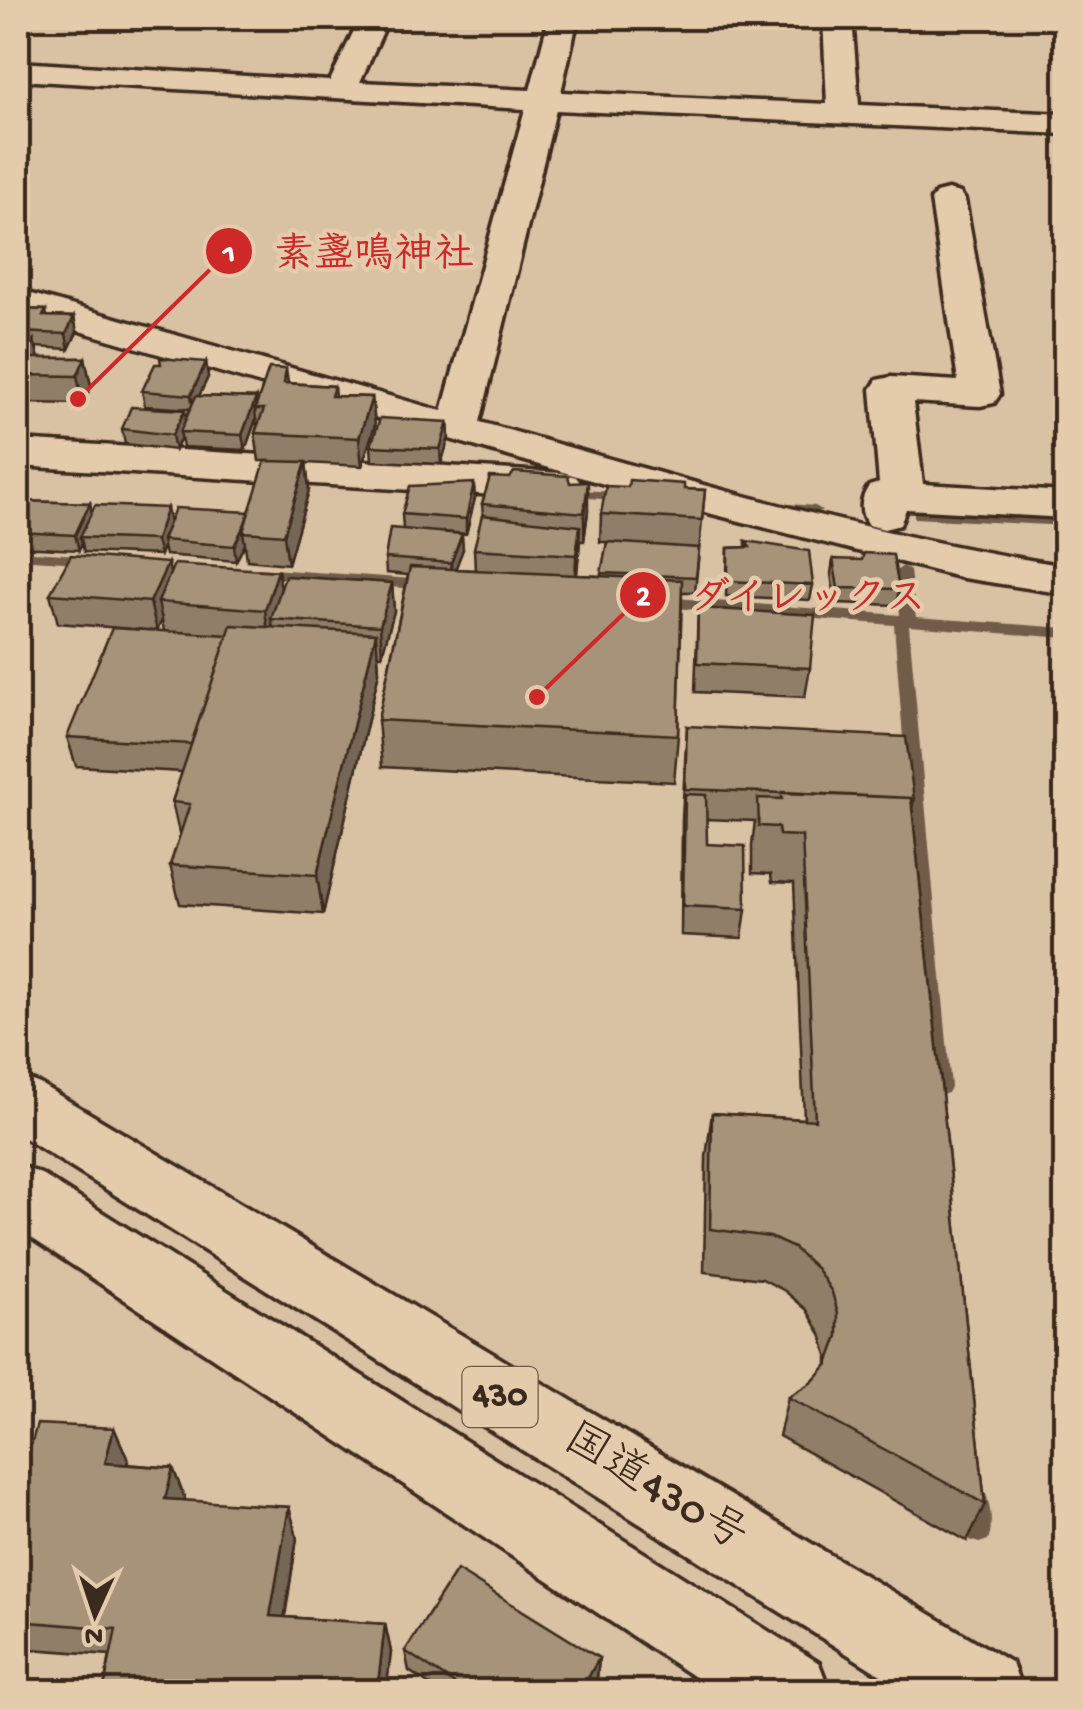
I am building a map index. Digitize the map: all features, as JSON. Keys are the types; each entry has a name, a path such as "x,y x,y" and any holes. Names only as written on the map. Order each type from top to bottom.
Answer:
{"main road":[{"path":"341,91 374,18"},
{"path":"458,428 564,18"},
{"path":"838,18 844,114"},
{"path":"18,71 341,91 1066,124"},
{"path":"902,496 891,390 980,394 948,200"},
{"path":"18,301 684,494 962,564 1066,580"},
{"path":"18,454 684,494"},
{"path":"882,542 885,495 1066,506"},
{"name":"国道430号","path":"18,1102 982,1692"},
{"name":"430","path":"18,1194 790,1692"}],"building":[{"path":"18,309 46,310 43,316 74,317 66,334 18,332"},
{"path":"18,340 34,340 26,358 85,358 77,376 18,375"},
{"path":"160,358 206,362 191,395 142,391 155,364 161,364"},
{"path":"269,368 286,369 284,383 334,386 331,396 372,397 359,438 255,433 264,409 255,409"},
{"path":"196,396 256,398 242,435 180,432"},
{"path":"131,407 185,410 172,435 122,429"},
{"path":"380,418 448,422 440,449 371,446"},
{"path":"265,461 306,462 284,535 243,532"},
{"path":"514,472 568,476 570,483 588,482 584,513 482,504 490,477 510,478"},
{"path":"629,480 684,484 684,489 705,490 702,520 601,514 606,486 628,487"},
{"path":"474,483 466,519 402,514 410,486"},
{"path":"18,501 90,503 75,535 18,532"},
{"path":"95,505 167,508 156,540 80,537"},
{"path":"175,508 249,512 234,546 162,540"},
{"path":"482,515 580,526 576,555 474,549"},
{"path":"390,528 462,534 451,563 385,558"},
{"path":"746,541 809,551 813,585 728,581 728,548 750,547"},
{"path":"607,542 699,548 696,577 601,573"},
{"path":"864,553 893,555 899,589 838,588 833,559 862,560"},
{"path":"71,555 168,563 150,602 50,594"},
{"path":"174,564 278,571 265,610 158,602"},
{"path":"410,567 682,580 678,735 378,720"},
{"path":"285,576 392,583 380,626 271,619"},
{"path":"698,608 815,615 810,668 697,663"},
{"path":"231,625 376,633 317,875 170,865 190,804 172,802"},
{"path":"112,628 228,635 191,744 67,737"},
{"path":"687,726 906,737 914,800 685,789"},
{"path":"782,792 911,798 985,1504 788,1397 812,1382 828,1364 838,1336 832,1292 817,1269 794,1248 770,1237 710,1229 712,1113 815,1120 802,836 779,835 778,827 759,826 758,798 782,799"},
{"path":"685,794 706,795 707,844 745,846 746,909 683,906"},
{"path":"37,1424 114,1428 105,1463 173,1468 165,1499 289,1507 270,1616 385,1624 377,1692 103,1692 116,1629 18,1621 18,1491"},
{"path":"457,1570 599,1658 580,1692 467,1692 405,1651"}],"waterway":[{"path":"18,23 22,18"},
{"path":"568,493 627,497"},
{"path":"789,508 815,510"},
{"path":"919,515 1066,522"},
{"path":"18,555 93,560"},
{"path":"903,571 909,620"},
{"path":"258,573 427,585"},
{"path":"662,602 901,620"},
{"path":"901,620 1066,633"},
{"path":"901,620 941,1087"},
{"path":"976,1497 979,1531"}],"place":[{"name":"素盞鳴神社","path":"78,399"},
{"name":"ダイレックス","path":"537,697"}]}
